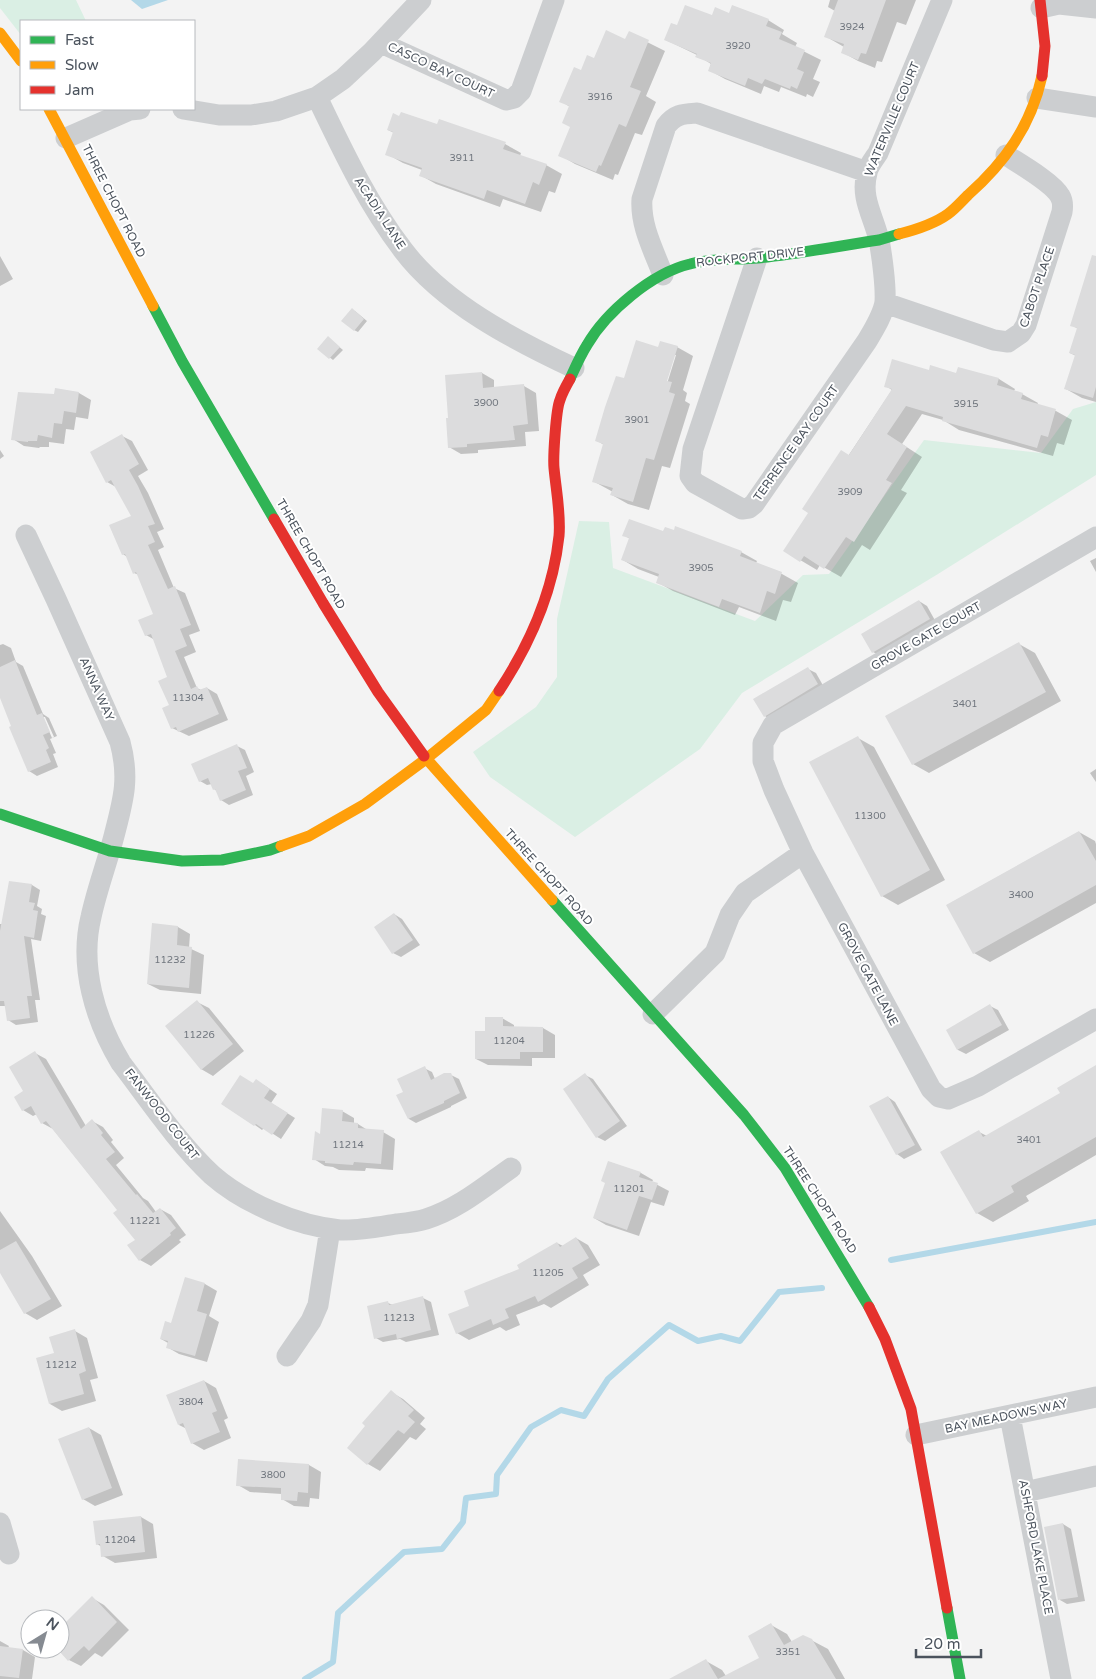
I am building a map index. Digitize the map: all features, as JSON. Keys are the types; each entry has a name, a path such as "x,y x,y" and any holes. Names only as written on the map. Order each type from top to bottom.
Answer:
{"main road":[{"name":"ROCKPORT DRIVE","path":"0,814 110,851 182,861 209,861 270,850 309,836 365,804 426,759 486,710 515,667 535,628 551,577 559,535 554,455 559,401 587,344 606,319 631,295 663,275 689,264 723,259 757,258 879,240 917,229 948,214 985,180 1006,155 1024,128 1037,98 1043,72 1044,46 1040,4"},
{"path":"0,33 20,60"},
{"name":"THREE CHOPT ROAD","path":"50,110 182,361 378,692 426,759 744,1115 785,1168 864,1297 885,1339 910,1408 960,1679"}],"street":[{"path":"188,110 219,116 251,115 276,111 317,97 343,79 381,43 421,0"},
{"name":"CASCO BAY COURT","path":"381,43 506,100 514,98 521,91 554,0"},
{"name":"WATERVILLE COURT","path":"879,240 868,208 865,190 867,172 878,153 942,0"},
{"path":"1040,4 1096,8"},
{"name":"ACADIA LANE","path":"317,97 347,159 375,209 403,251 442,290 504,332 543,354 574,368"},
{"path":"1037,98 1096,107"},
{"path":"66,138 130,110"},
{"path":"663,275 646,232 641,212 642,199 666,126 672,118 698,112 867,172"},
{"name":"CABOT PLACE","path":"885,304 994,340 1008,342 1021,333 1026,325 1062,212 1063,201 1060,194 1047,183 1006,155"},
{"name":"TERRENCE BAY COURT","path":"757,258 693,449 690,476 695,483 742,509 749,508 754,504 867,341 877,323 885,304 879,240"},
{"name":"ANNA WAY","path":"26,535 122,748 126,783 110,851"},
{"name":"GROVE GATE COURT","path":"763,743 773,725 1096,537"},
{"name":"GROVE GATE LANE","path":"763,743 763,761 803,853 931,1089 939,1097 948,1099 978,1086 1096,1019"},
{"name":"FANWOOD COURT","path":"110,851 90,918 88,946 89,977 98,1016 113,1049 127,1070 184,1146 213,1176 264,1208 301,1222 342,1230 373,1228 426,1219 459,1204 511,1168"},
{"path":"653,1014 715,953 730,915 746,893 803,853"},
{"path":"286,1356 311,1321 318,1305 330,1228"},
{"name":"BAY MEADOWS WAY","path":"916,1435 1096,1397"},
{"name":"ASHFORD LAKE PLACE","path":"1010,1416 1061,1679"},
{"path":"1025,1492 1096,1476"},
{"path":"0,1523 9,1554"}],"green space":[{"path":"0,0 76,0 86,20 20,20 20,34 0,8"},
{"path":"1096,402 1096,475 742,693 700,749 575,837 490,777 473,752 536,707 557,677 557,619 579,521 609,522 613,568 755,621 803,575 829,574 924,440 1041,453 1073,409"}],"water":[{"path":"131,0 168,0 142,9"}],"building":[{"path":"838,0 886,0 866,54 861,53 858,60 841,53 844,44 824,37"},
{"path":"685,5 712,15 715,7 729,13 732,5 769,19 766,26 782,32 779,39 805,50 797,69 804,72 797,89 791,86 790,89 765,79 762,84 748,78 745,86 708,71 711,63 695,57 697,54 664,40 671,23 677,25"},
{"path":"606,30 625,39 629,31 649,40 630,87 641,91 626,127 619,124 601,166 599,165 596,172 558,156 570,127 562,123 569,106 559,102 574,67 581,70 587,55 594,58"},
{"path":"401,112 437,124 439,119 506,142 503,149 547,164 539,185 533,182 525,204 487,190 484,199 419,176 422,168 385,155 393,132 387,130 393,113 399,116"},
{"path":"1092,255 1096,256 1096,387 1093,398 1064,389 1075,355 1069,353 1077,328 1070,326"},
{"path":"352,308 364,319 354,331 341,321"},
{"path":"328,336 340,347 329,359 317,349"},
{"path":"636,340 658,347 660,341 678,346 667,381 672,382 669,392 675,394 654,460 646,458 633,502 610,495 613,488 592,482 603,444 595,441 605,407 616,376 624,378"},
{"path":"892,359 929,370 930,365 956,373 958,367 999,378 997,385 1023,393 1021,399 1056,409 1048,437 1041,435 1037,448 942,421 943,417 906,406 887,434 907,447 886,480 892,483 854,542 846,537 824,569 804,556 800,562 783,551 808,513 802,509 841,450 849,455 892,389 884,387"},
{"path":"482,372 483,388 524,384 528,424 513,426 515,440 467,444 467,447 448,448 445,375"},
{"path":"55,388 79,392 76,413 64,411 62,424 54,423 52,438 38,435 37,441 11,440 18,392 54,394"},
{"path":"122,434 139,464 129,470 155,524 148,526 155,542 148,545 168,589 175,586 191,625 180,629 187,646 175,651 191,689 197,686 199,690 207,687 219,714 178,732 176,727 171,729 162,708 169,705 158,681 167,677 151,634 145,636 138,620 153,614 136,572 133,574 125,554 122,555 109,525 131,516 111,480 106,483 90,452"},
{"path":"629,519 663,531 665,527 674,530 675,526 742,551 740,556 782,572 775,594 767,591 760,613 722,599 719,607 656,583 659,574 621,560 629,538 622,536"},
{"path":"919,600 930,619 872,653 861,634"},
{"path":"1019,642 1046,692 912,765 885,716"},
{"path":"15,660 37,715 42,713 50,732 43,735 49,748 46,750 51,762 28,772 9,727 11,726 0,698 0,667"},
{"path":"808,667 818,684 764,717 753,699"},
{"path":"858,736 930,870 881,897 809,762"},
{"path":"237,744 247,768 238,771 246,790 220,801 208,778 199,782 191,764"},
{"path":"1079,831 1096,861 1096,885 973,954 946,905"},
{"path":"9,881 32,884 29,902 35,903 33,910 38,911 34,938 24,936 32,996 27,996 30,1018 7,1021 4,1001 0,1001 0,931"},
{"path":"394,913 413,940 392,954 374,927"},
{"path":"152,923 178,926 177,945 192,947 189,988 147,984"},
{"path":"197,1000 233,1044 201,1070 165,1026"},
{"path":"990,1004 1002,1025 957,1050 946,1030"},
{"path":"485,1017 503,1017 503,1026 543,1027 543,1052 520,1052 520,1059 475,1059 475,1031 485,1031"},
{"path":"35,1051 81,1129 92,1119 103,1133 101,1135 115,1152 106,1159 153,1213 160,1208 176,1228 170,1233 171,1235 139,1261 127,1245 135,1240 113,1213 117,1210 46,1121 41,1124 31,1106 22,1111 14,1097 23,1091 9,1067"},
{"path":"1096,1065 1096,1137 1011,1186 1014,1192 976,1214 940,1152 979,1130 983,1137 1060,1093 1057,1088"},
{"path":"425,1066 431,1080 444,1073 451,1073 460,1093 444,1101 444,1103 408,1119 396,1095 403,1092 397,1079"},
{"path":"585,1073 620,1121 596,1138 563,1089"},
{"path":"240,1075 253,1083 256,1079 270,1089 264,1098 288,1113 272,1135 256,1124 254,1126 221,1104"},
{"path":"888,1096 915,1145 896,1155 869,1106"},
{"path":"322,1108 343,1110 342,1121 358,1123 358,1128 384,1130 381,1164 354,1162 353,1165 312,1160 315,1131 320,1134"},
{"path":"608,1161 641,1172 639,1177 658,1183 652,1200 639,1196 627,1230 593,1218 605,1183 601,1181"},
{"path":"576,1237 589,1258 572,1268 578,1278 538,1302 535,1296 505,1309 509,1318 493,1325 491,1319 456,1334 448,1314 469,1306 464,1291 519,1269 517,1265 557,1242 560,1247"},
{"path":"16,1241 51,1299 24,1314 0,1273 0,1250"},
{"path":"185,1277 205,1283 197,1311 207,1314 195,1356 166,1348 168,1341 160,1339 165,1321 171,1323"},
{"path":"423,1296 431,1330 397,1339 396,1334 374,1339 367,1306 388,1301 389,1305"},
{"path":"75,1329 86,1371 79,1374 84,1394 49,1404 36,1358 54,1353 49,1337"},
{"path":"204,1380 217,1411 212,1413 220,1432 191,1444 183,1423 178,1425 166,1395"},
{"path":"391,1390 414,1410 408,1416 415,1422 404,1434 398,1430 367,1465 347,1448 365,1426 362,1423"},
{"path":"89,1427 112,1488 82,1500 58,1439"},
{"path":"238,1459 309,1464 308,1493 298,1492 297,1501 281,1500 281,1488 236,1486"},
{"path":"141,1516 145,1552 101,1557 100,1544 96,1545 93,1521"},
{"path":"1063,1523 1078,1597 1058,1600 1044,1527"},
{"path":"92,1596 117,1622 89,1651 84,1646 68,1661 66,1659 70,1659 70,1618"},
{"path":"771,1623 784,1645 803,1635 812,1639 836,1679 718,1679 759,1658 748,1636"},
{"path":"0,1646 20,1649 20,1659 22,1659 19,1678 0,1676"},
{"path":"706,1659 718,1679 669,1679"}],"waterway":[{"path":"891,1260 1096,1222"},
{"path":"305,1679 333,1662 338,1613 404,1552 442,1549 463,1522 466,1498 496,1494 497,1475 531,1427 561,1410 584,1416 608,1379 669,1325 698,1341 721,1336 740,1341 779,1292 822,1288"}],"traffic: fast":[{"path":"570,379 584,349 595,332 618,307 646,285 675,269 707,261 758,258 803,252 879,240 899,234"},
{"path":"153,306 182,361 274,519"},
{"path":"0,814 110,851 182,861 222,860 281,846"},
{"path":"552,900 744,1115 785,1168 869,1307"},
{"path":"947,1608 960,1679"}],"traffic: slow":[{"path":"0,33 20,60"},
{"path":"899,234 937,221 948,214 994,170 1024,127 1042,76"},
{"path":"50,110 153,306"},
{"path":"281,846 309,836 365,804 426,759 486,710 499,691"},
{"path":"424,756 552,900"}],"traffic: jam":[{"path":"1040,0 1045,46 1042,76"},
{"path":"499,691 530,636 546,597 556,557 559,536 559,511 554,468 554,444 560,400 570,379"},
{"path":"274,519 378,692 424,756"},
{"path":"869,1307 885,1339 911,1409 947,1608"}]}
